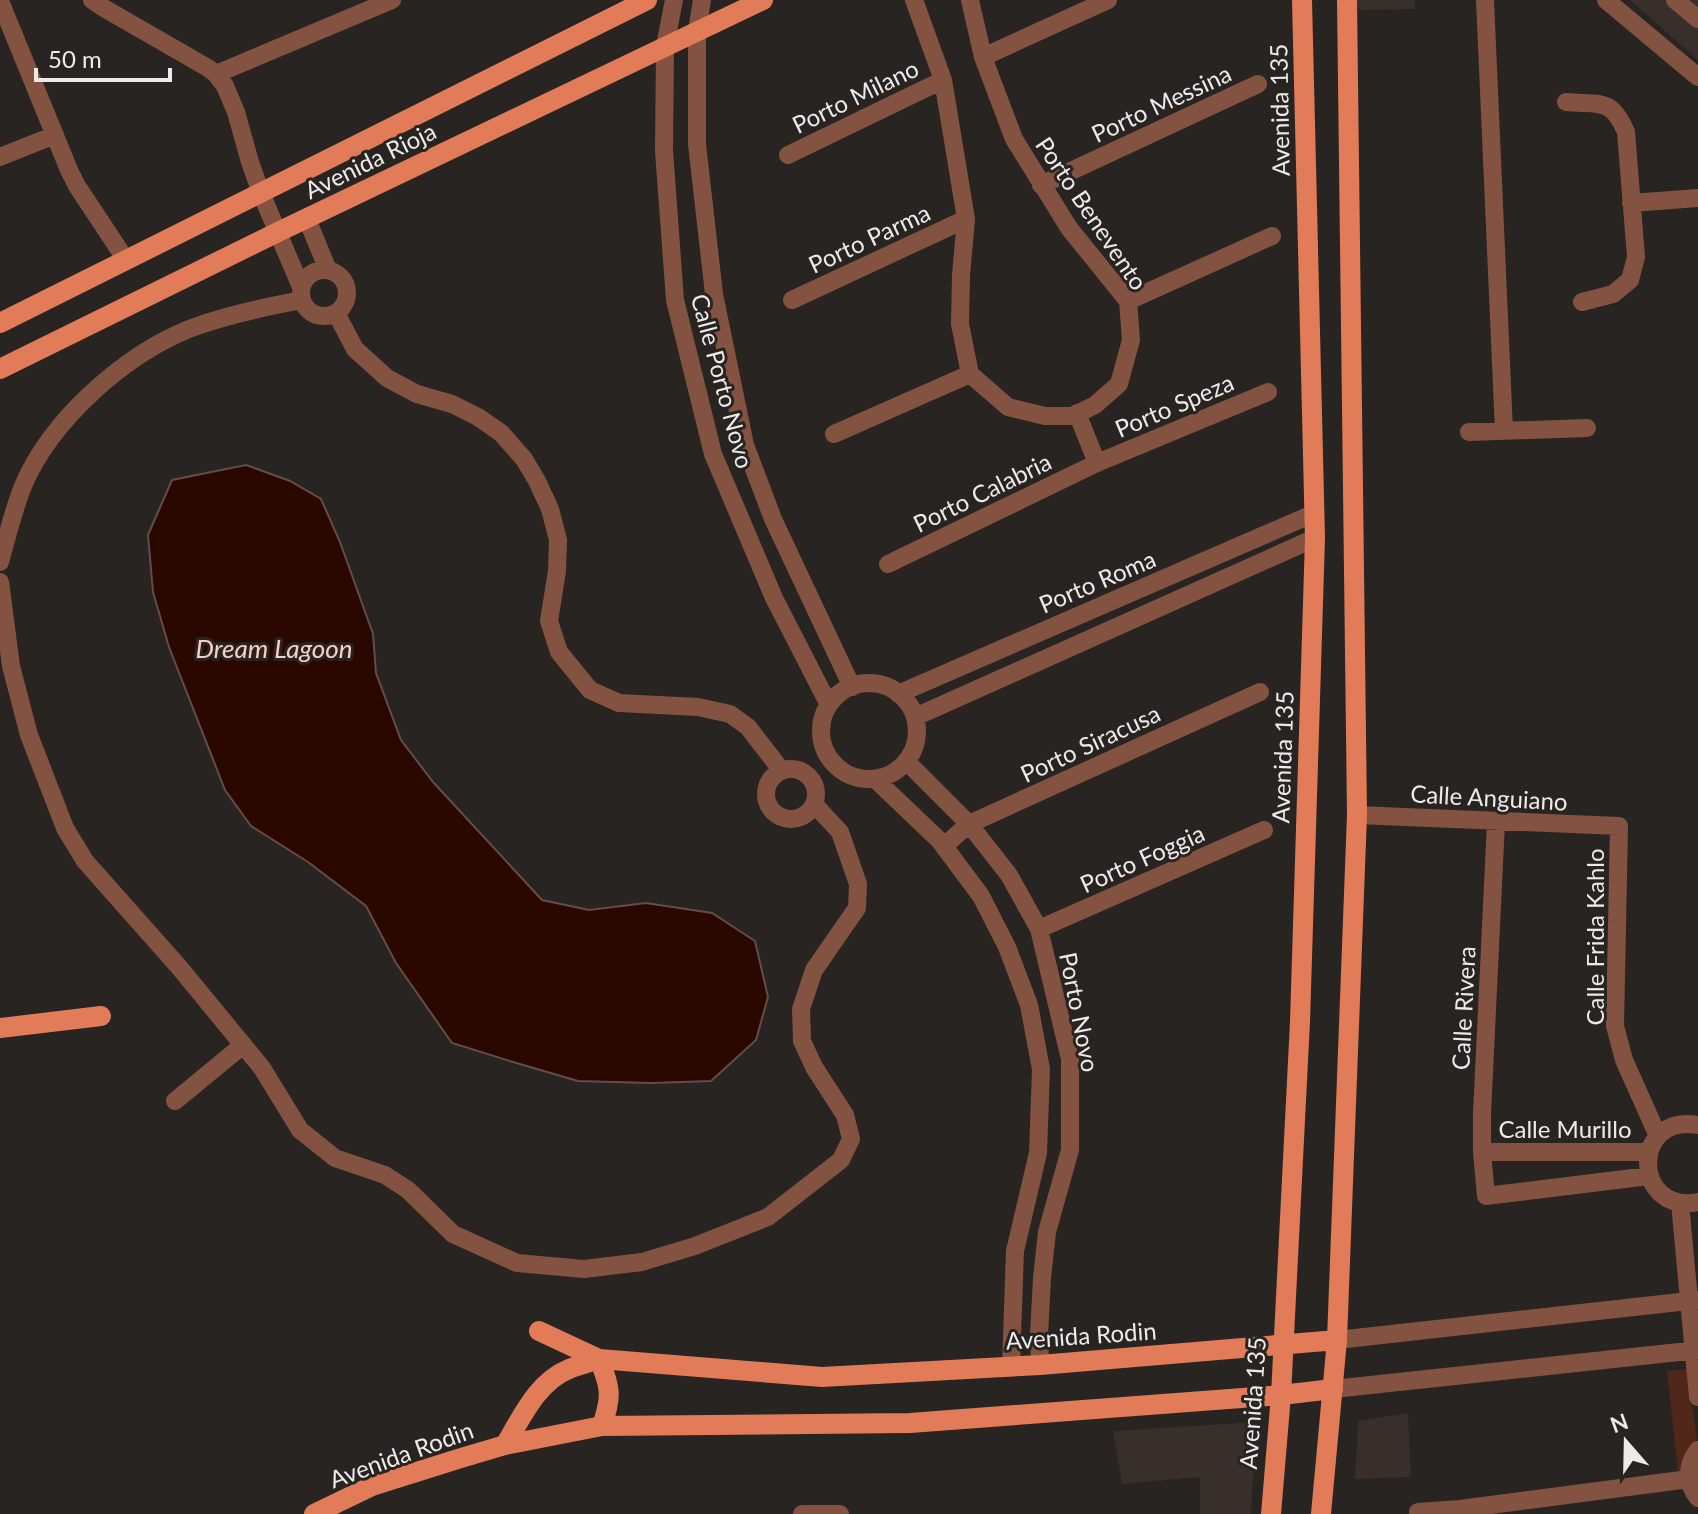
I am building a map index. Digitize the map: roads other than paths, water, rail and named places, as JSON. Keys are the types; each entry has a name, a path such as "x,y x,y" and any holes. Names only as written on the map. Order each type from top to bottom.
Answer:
{"main road":[{"name":"Avenida Rioja","path":"0,323 647,0"},
{"name":"Avenida Rioja","path":"0,369 763,0"},
{"name":"Avenida 135","path":"1271,1514 1281,1395 1300,1022 1315,538 1302,0"},
{"path":"1321,1514 1337,1340 1357,815 1347,0"},
{"path":"0,1028 101,1016"},
{"path":"539,1331 599,1359 609,1383 609,1405 602,1426"},
{"name":"Avenida Rodin","path":"505,1445 531,1402 549,1381 567,1369 599,1359 822,1377 1040,1365 1337,1340"},
{"name":"Avenida Rodin","path":"314,1514 372,1486 505,1445 602,1426 910,1423 1333,1389"}],"street":[{"path":"92,0 216,74 231,98 261,193 307,308 315,314 326,316 336,313 345,302 347,288 340,276 328,270 311,273 302,293"},
{"path":"216,74 392,0"},
{"name":"Calle Porto Novo","path":"674,0 665,46 664,151 675,300 713,454 774,598 829,705"},
{"name":"Calle Porto Novo","path":"702,0 697,31 697,144 714,294 745,445 773,519 852,687"},
{"path":"914,0 943,80 966,219 960,324 970,374 1008,407 1045,416 1073,416 1077,413 1097,463"},
{"name":"Porto Benevento","path":"970,0 983,57 1014,139 1069,228 1128,301 1131,340 1119,384 1095,405 1077,413"},
{"path":"983,57 1108,0"},
{"path":"1485,0 1504,431"},
{"path":"1606,0 1698,77"},
{"path":"1675,0 1698,19"},
{"path":"1,4 77,186 126,260"},
{"name":"Porto Milano","path":"788,155 943,80"},
{"name":"Porto Messina","path":"1041,185 1258,84"},
{"path":"1566,102 1607,105 1619,116 1626,132 1636,257 1630,280 1613,294 1582,302"},
{"path":"0,157 55,135"},
{"path":"1631,203 1698,198"},
{"path":"307,219 328,270"},
{"name":"Porto Parma","path":"792,300 966,219"},
{"path":"1128,301 1272,236"},
{"path":"0,562 24,485 35,465 62,426 105,381 152,348 189,329 302,293"},
{"path":"336,313 355,349 387,378 417,394 452,404 478,417 501,433 524,459 550,509 558,540 557,571 549,621 559,652 590,690 619,703 698,707 730,714 748,727 782,771"},
{"path":"834,434 970,374"},
{"name":"Porto Speza","path":"1097,463 1268,392"},
{"path":"1469,432 1587,428"},
{"name":"Porto Calabria","path":"888,564 1097,463"},
{"name":"Porto Roma","path":"898,694 1315,513"},
{"name":"Porto Roma","path":"915,717 1315,538"},
{"path":"1254,539 1264,561"},
{"path":"0,582 11,666 29,735 65,828 85,861 179,967 262,1068 300,1130 335,1158 385,1175 408,1190 453,1234 517,1263 584,1269 642,1262 695,1246 768,1217 841,1160 851,1139 845,1115 814,1067 802,1041 801,1009 814,970 857,908 858,884 840,832 814,804"},
{"path":"868,683 884,686 898,694 909,704 917,732 914,747 906,761 887,776 875,779 845,773 832,763 824,750 822,719 839,694 868,683"},
{"name":"Porto Siracusa","path":"944,846 969,824 1260,692"},
{"name":"Porto Novo","path":"906,761 969,824 1009,875 1039,929 1070,1059 1070,1150 1047,1232 1042,1278 1040,1365"},
{"path":"798,770 806,774 816,787 814,804 804,816 796,819 780,816 769,805 767,789 775,775 782,771 798,770"},
{"name":"Porto Novo","path":"875,779 944,846 981,896 1007,947 1029,1005 1041,1069 1038,1153 1015,1251 1011,1366"},
{"name":"Calle Anguiano","path":"1357,815 1619,826"},
{"name":"Calle Rivera","path":"1486,1196 1482,1152 1483,1099 1496,822"},
{"name":"Calle Frida Kahlo","path":"1619,826 1615,1026 1624,1060 1658,1136"},
{"name":"Porto Foggia","path":"1039,929 1264,830"},
{"path":"175,1101 243,1045"},
{"path":"1698,1125 1678,1124 1658,1136 1648,1152 1647,1166 1649,1176 1663,1195 1689,1202 1698,1397"},
{"name":"Calle Murillo","path":"1482,1152 1648,1152"},
{"name":"Calle Murillo","path":"1486,1196 1649,1176"},
{"name":"Avenida Rodin","path":"1337,1340 1694,1300"},
{"name":"Avenida Rodin","path":"1333,1389 1696,1350"},
{"path":"1698,1450 1689,1466 1689,1479 1698,1498"},
{"path":"1418,1512 1459,1512 1689,1479"},
{"path":"802,1514 840,1514"}],"water":[{"name":"Dream Lagoon","path":"246,465 290,481 321,499 373,634 376,673 401,740 433,782 542,900 589,910 646,903 712,913 755,941 768,997 756,1040 711,1081 578,1081 452,1043 396,963 366,906 308,862 251,826 225,790 169,647 153,592 148,535 172,480"}]}
